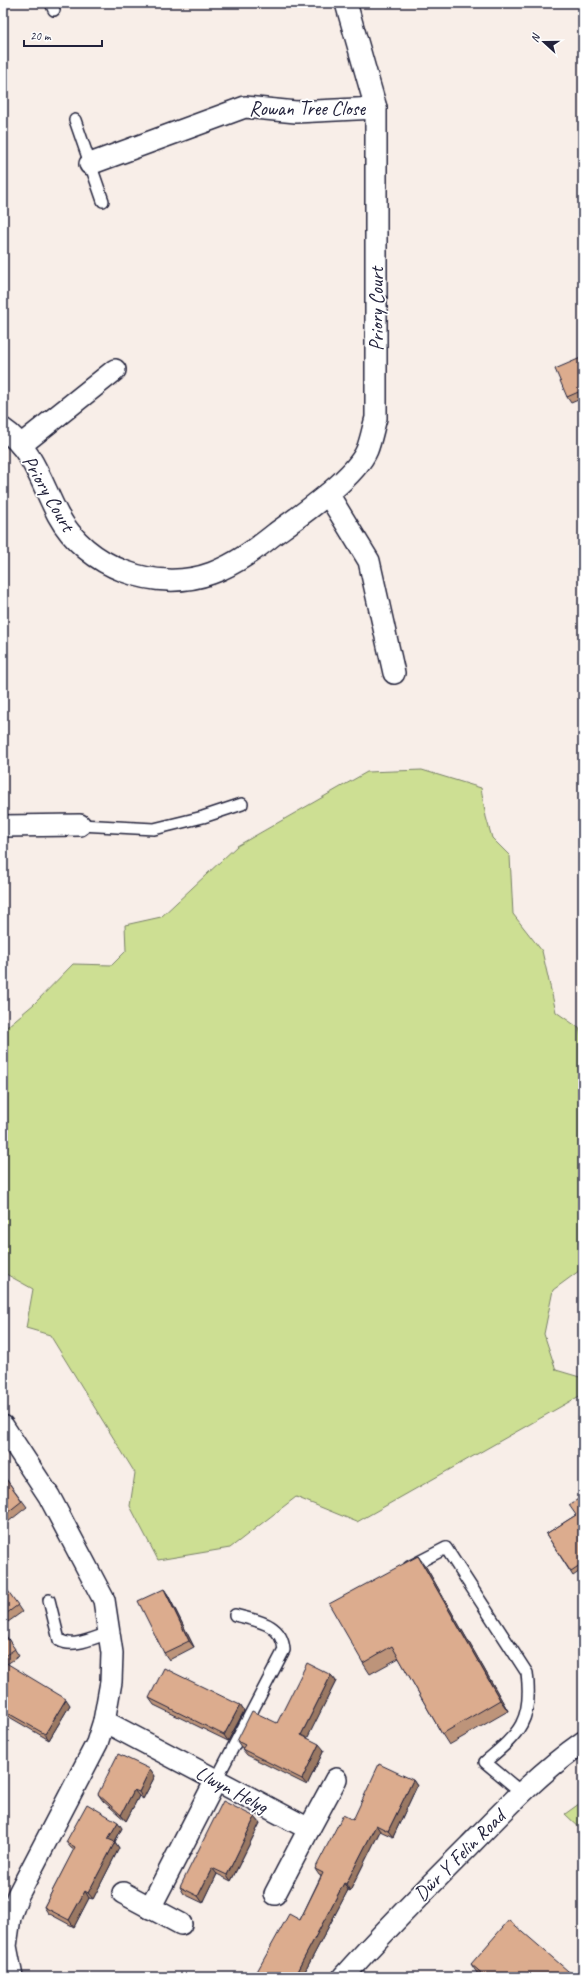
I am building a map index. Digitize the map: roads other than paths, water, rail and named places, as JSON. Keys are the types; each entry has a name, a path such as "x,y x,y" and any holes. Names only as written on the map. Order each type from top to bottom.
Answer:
{"street":[{"name":"Rowan Tree Close","path":"90,164 245,107 296,112 376,108 346,3"},
{"name":"Priory Court","path":"3,430 21,445 33,463 58,516 71,534 87,550 105,562 125,572 147,578 169,580 190,579 211,574 230,566 249,554 328,494 357,465 364,455 367,450 376,418 376,108"},
{"path":"21,445 115,370"},
{"path":"328,494 369,561 394,673"},
{"path":"3,826 80,825"},
{"path":"3,1426 49,1496 104,1600 112,1653 111,1682 104,1722 97,1743 18,1894 10,1917 6,1946 12,1977"},
{"name":"Llwyn Helyg","path":"104,1722 309,1829"},
{"name":"Dŵr Y Felin Road","path":"343,1977 386,1929 521,1792 557,1760 583,1742"},
{"path":"275,1894 336,1779"},
{"path":"150,1908 216,1780"},
{"path":"123,1893 180,1924"}],"lane":[{"path":"75,120 103,202"},
{"path":"80,825 154,829 197,819 242,804"},
{"path":"399,1572 446,1548 526,1673 529,1694 528,1711 520,1727 507,1744 485,1762 521,1792"},
{"path":"49,1600 59,1640 63,1643 77,1643 109,1633"},
{"path":"216,1780 284,1650 283,1639 276,1630 264,1623 235,1615"}]}
